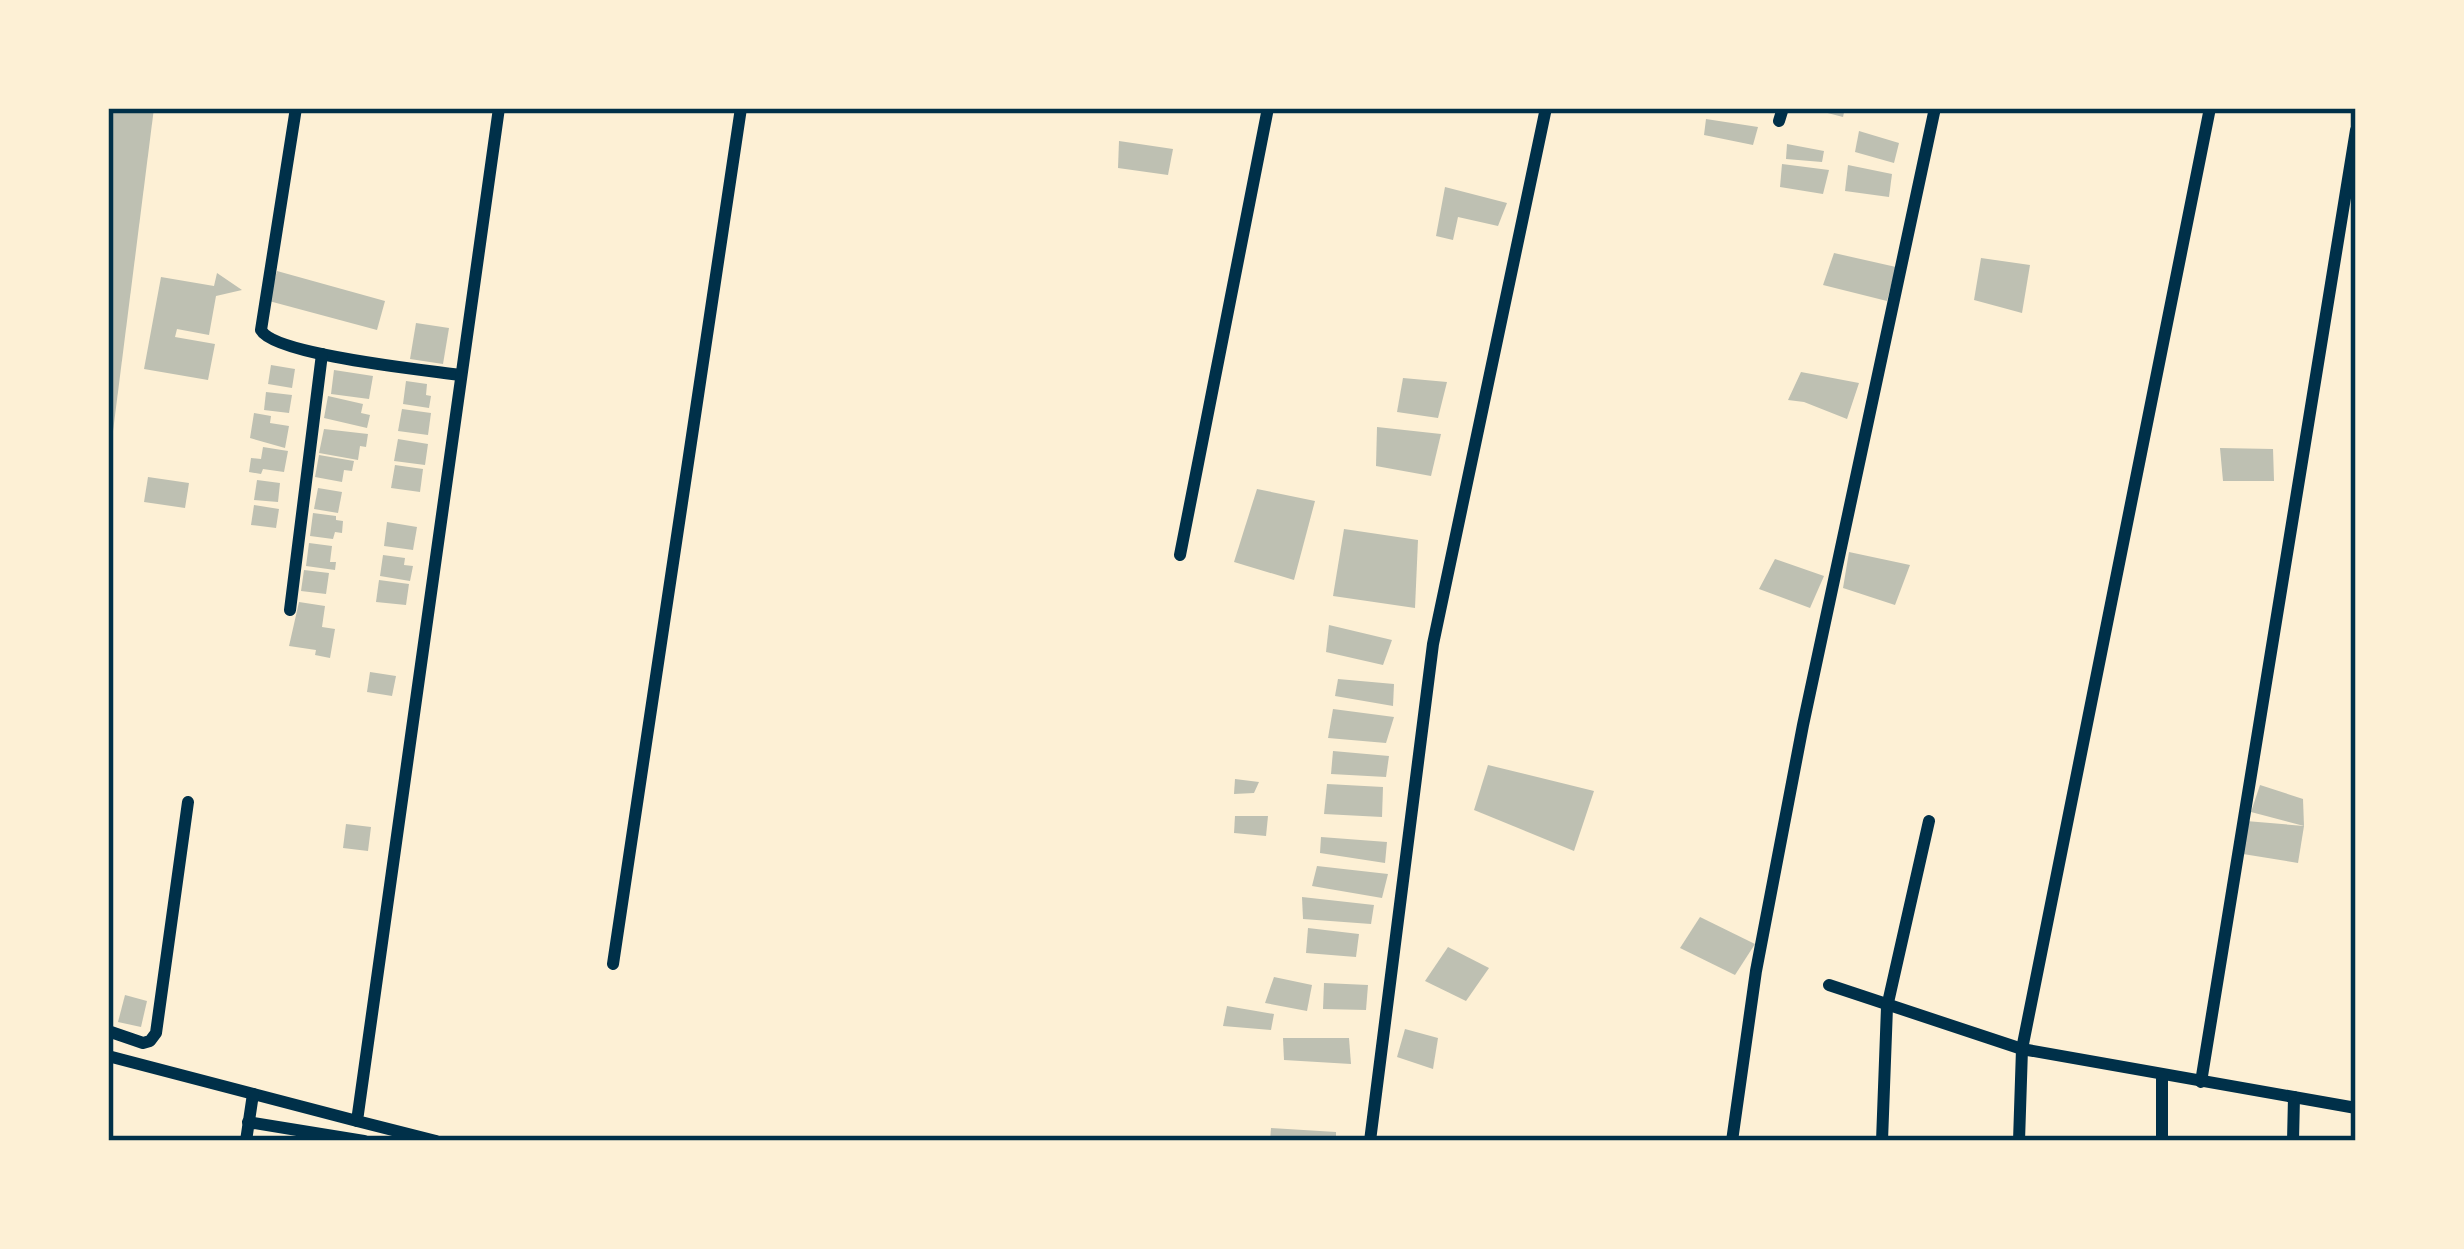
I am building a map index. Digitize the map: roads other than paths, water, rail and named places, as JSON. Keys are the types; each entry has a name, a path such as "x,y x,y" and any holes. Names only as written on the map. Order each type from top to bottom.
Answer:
{"street":[{"path":"296,108 261,330 264,337 322,354 460,375"},
{"path":"357,1120 499,108"},
{"path":"614,964 741,108"},
{"path":"1180,555 1268,108"},
{"path":"1370,1141 1433,644 1546,108"},
{"path":"1732,1141 1756,971 1803,725 1935,108"},
{"path":"2020,1141 2022,1049 2210,108"},
{"path":"2201,1082 2356,130"},
{"path":"290,610 322,354"},
{"path":"108,1031 143,1043 156,1033 188,802"},
{"path":"1882,1141 1888,1007 1929,821"},
{"path":"1829,985 2022,1049 2356,1108"},
{"path":"108,1056 436,1141"},
{"path":"2162,1076 2162,1141"},
{"path":"246,1141 253,1094"},
{"path":"2293,1141 2294,1097"},
{"path":"248,1122 364,1141"}]}
